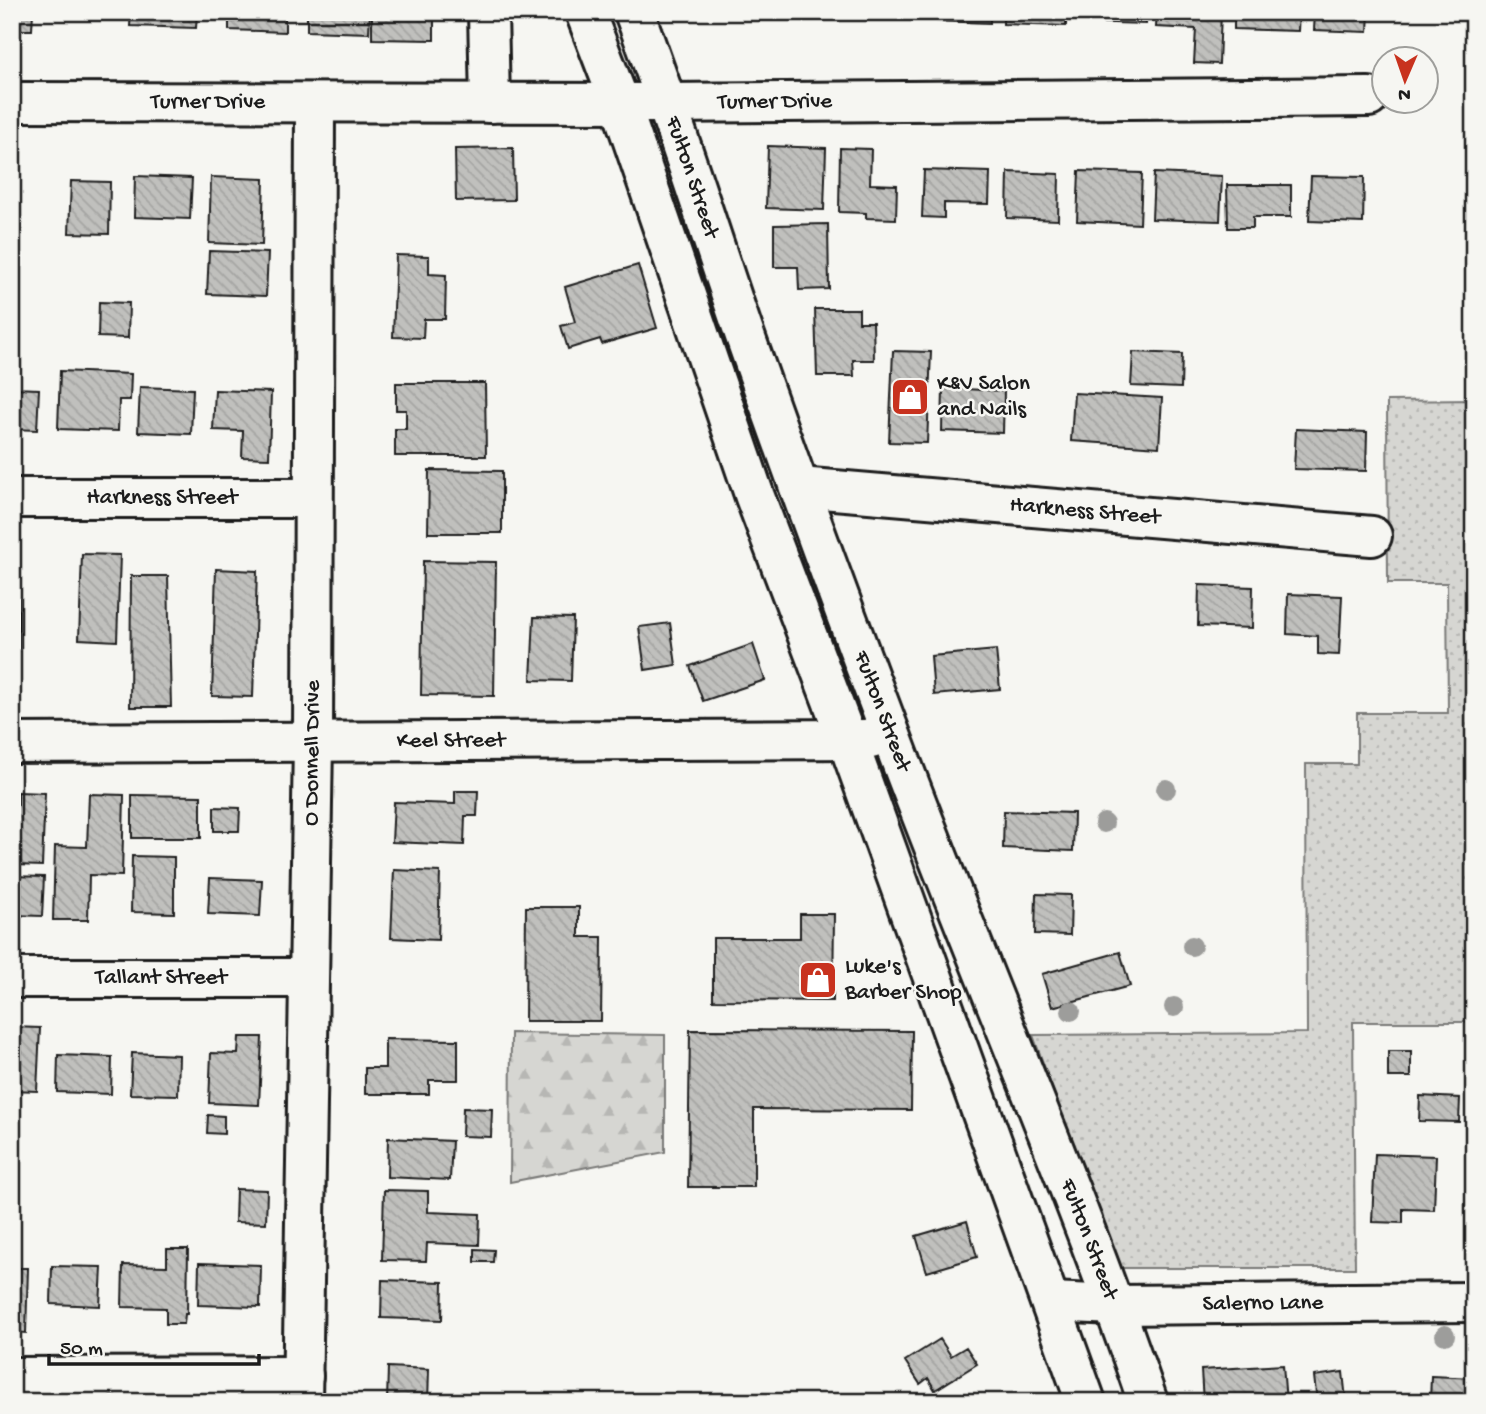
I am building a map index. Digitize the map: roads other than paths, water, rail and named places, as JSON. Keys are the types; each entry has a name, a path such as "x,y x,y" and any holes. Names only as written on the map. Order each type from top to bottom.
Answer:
{"street":[{"path":"488,12 489,103"},
{"name":"Fulton Street","path":"585,12 620,103 755,497 847,739 1086,1402"},
{"name":"Fulton Street","path":"634,12 668,103 740,321 892,739 1115,1305 1148,1402"},
{"name":"Turner Drive","path":"12,103 668,103 1369,97"},
{"name":"O Donnell Drive","path":"302,1389 313,743 315,104"},
{"name":"Harkness Street","path":"799,487 1372,536"},
{"name":"Harkness Street","path":"12,498 313,498"},
{"name":"Keel Street","path":"12,743 892,739"},
{"name":"Tallant Street","path":"12,978 309,978"},
{"name":"Salerno Lane","path":"1051,1302 1115,1305 1474,1302"},
{"path":"12,1377 302,1389"}],"place":[{"name":"K&V Salon and Nails","path":"910,397"},
{"name":"Luke's Barber Shop","path":"818,980"}]}
